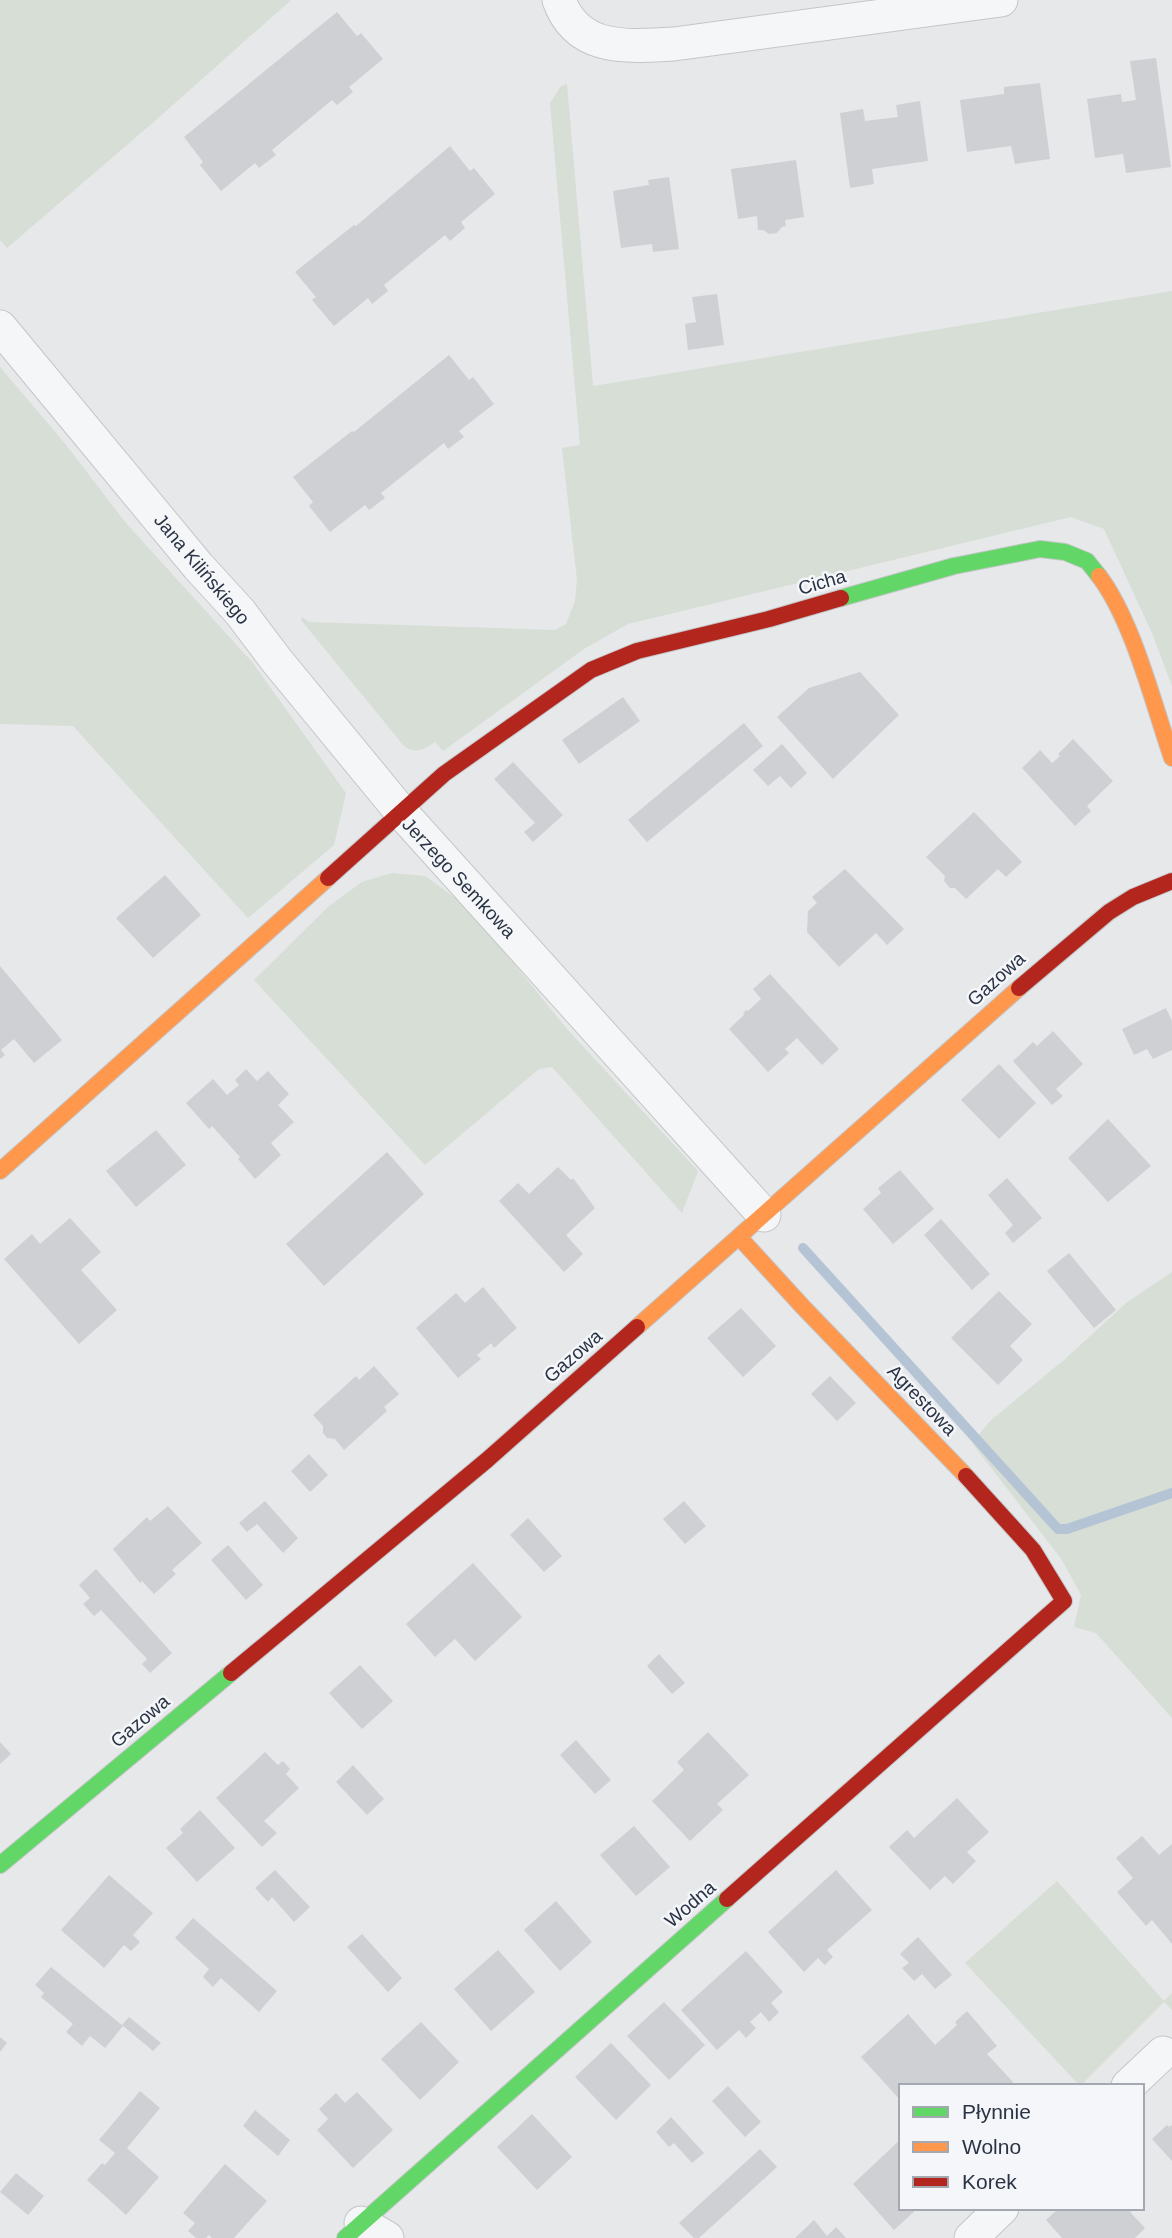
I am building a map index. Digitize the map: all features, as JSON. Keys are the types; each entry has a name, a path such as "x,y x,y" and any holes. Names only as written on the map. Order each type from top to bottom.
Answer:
{"street":[{"path":"559,0 564,13 581,32 603,43 625,47 674,44 1001,0"},
{"name":"Jana Kilińskiego","path":"0,327 198,566 240,612 402,813"},
{"name":"Cicha","path":"402,813 444,774 591,670 613,660 637,651 769,620 954,566 1040,549 1065,552 1087,561 1110,591 1135,648 1172,758"},
{"name":"Jerzego Semkowa","path":"0,1171 402,813 764,1215"},
{"name":"Gazowa","path":"0,1865 487,1460 1097,920 1133,897 1172,881"},
{"name":"Agrestowa","path":"739,1237 985,1496 1033,1550 1064,1601"},
{"name":"Wodna","path":"364,2233 1064,1601"},
{"path":"1130,2084 1163,2053"},
{"path":"971,2238 1000,2210"}],"shaded area":[{"path":"0,0 291,0 7,248 0,240"},
{"path":"567,84 593,386 1172,291 1172,686 1152,633 1104,529 1071,517 628,624 584,649 443,751 435,742 416,751 404,746 301,620 302,617 309,622 555,630 566,624 575,601 577,580 562,448 580,445 550,103 561,86"},
{"path":"0,367 67,446 125,522 252,662 346,793 334,845 248,918 73,726 0,724"},
{"path":"392,873 425,876 468,907 567,1029 698,1171 682,1213 552,1067 539,1069 425,1165 254,980 329,906 362,882"},
{"path":"1172,1272 1172,1718 1096,1633 1074,1627 1081,1595 1062,1560 972,1443 990,1421 1064,1360 1126,1303"},
{"path":"1057,1881 1164,2001 1172,1993 1172,2010 1164,2002 1082,2084 1078,2084 965,1963"}],"building":[{"path":"337,12 357,36 361,33 383,59 349,87 353,92 337,105 332,100 272,150 276,155 259,168 255,163 221,191 200,165 203,162 184,137"},
{"path":"1156,58 1171,167 1126,173 1123,154 1095,158 1087,99 1121,94 1122,102 1136,100 1130,61"},
{"path":"1040,83 1050,159 1015,164 1011,146 967,152 960,100 1004,94 1004,87"},
{"path":"920,101 928,161 872,169 874,184 850,188 840,113 863,109 865,121 898,117 896,105"},
{"path":"450,146 470,171 474,168 495,194 461,222 465,228 450,241 445,235 384,285 388,291 372,304 368,298 334,326 312,300 316,297 295,272 356,226"},
{"path":"796,160 804,217 785,220 786,226 777,233 769,234 758,230 757,216 738,219 731,169"},
{"path":"669,177 679,249 653,252 652,244 621,248 613,191 649,185 648,180"},
{"path":"717,294 724,345 688,350 685,324 696,322 692,297"},
{"path":"449,355 469,380 473,377 494,404 459,431 464,437 448,449 444,443 381,493 385,498 369,510 365,505 330,532 309,506 313,502 293,477 354,432"},
{"path":"860,672 899,715 833,779 777,717 809,688"},
{"path":"623,697 640,721 579,764 562,740"},
{"path":"744,723 763,746 647,842 628,820"},
{"path":"1073,739 1113,781 1087,806 1091,811 1075,826 1022,768 1040,750 1052,763"},
{"path":"782,744 807,773 791,788 780,776 768,786 753,770"},
{"path":"513,762 563,815 533,842 524,832 535,823 494,779"},
{"path":"974,812 1022,862 1006,877 998,869 966,899 955,888 950,888 944,881 945,876 926,857"},
{"path":"845,869 904,929 887,945 876,933 839,967 807,932 808,911 817,903 812,897"},
{"path":"165,875 201,915 153,958 116,918"},
{"path":"0,966 62,1040 34,1063 14,1039 1,1050 5,1055 0,1059"},
{"path":"770,974 839,1049 822,1065 797,1038 785,1049 789,1053 768,1072 729,1029 746,1010 761,999 753,989"},
{"path":"1166,1008 1172,1021 1172,1050 1153,1059 1147,1049 1134,1055 1122,1029"},
{"path":"1053,1031 1083,1064 1056,1089 1063,1096 1052,1105 1013,1061 1033,1042 1037,1046"},
{"path":"999,1064 1036,1103 999,1139 961,1100"},
{"path":"246,1069 257,1081 268,1071 289,1094 278,1105 294,1122 271,1143 281,1155 255,1179 238,1159 240,1157 212,1126 209,1129 186,1103 213,1079 227,1095 239,1085 235,1080"},
{"path":"1108,1119 1151,1166 1108,1202 1068,1158"},
{"path":"156,1130 186,1165 136,1207 106,1171"},
{"path":"387,1152 424,1194 324,1286 286,1244"},
{"path":"558,1167 571,1180 573,1178 595,1208 566,1235 583,1254 564,1272 499,1201 518,1183 529,1194"},
{"path":"900,1170 934,1209 893,1244 863,1209 881,1193 878,1188"},
{"path":"1007,1178 1042,1218 1013,1243 1005,1233 1013,1225 988,1195"},
{"path":"70,1218 101,1252 81,1270 117,1310 79,1344 4,1259 32,1234 40,1244"},
{"path":"941,1219 990,1274 972,1290 924,1235"},
{"path":"1069,1253 1116,1310 1094,1328 1047,1271"},
{"path":"483,1287 517,1328 494,1348 491,1343 477,1355 481,1359 458,1378 416,1328 456,1293 465,1303"},
{"path":"999,1291 1032,1324 1010,1346 1023,1360 998,1385 951,1338"},
{"path":"741,1308 776,1346 743,1377 707,1338"},
{"path":"374,1366 399,1394 384,1407 387,1411 344,1450 335,1439 327,1438 323,1433 323,1426 313,1415 356,1376 359,1380"},
{"path":"830,1376 856,1403 837,1421 811,1394"},
{"path":"309,1454 328,1475 310,1492 291,1471"},
{"path":"265,1501 298,1538 283,1553 257,1524 247,1532 239,1523"},
{"path":"684,1501 706,1526 685,1544 663,1519"},
{"path":"168,1506 202,1543 172,1570 176,1574 154,1594 142,1581 140,1583 113,1549 147,1517 150,1521"},
{"path":"528,1518 562,1556 544,1572 510,1535"},
{"path":"228,1545 263,1585 246,1600 211,1560"},
{"path":"473,1563 522,1617 475,1661 455,1639 435,1657 406,1624"},
{"path":"96,1569 172,1653 150,1673 142,1664 147,1659 101,1610 94,1616 83,1604 90,1598 79,1585"},
{"path":"659,1654 685,1683 672,1694 647,1666"},
{"path":"360,1665 393,1701 362,1729 329,1693"},
{"path":"708,1732 749,1775 717,1804 723,1810 690,1841 652,1801 684,1770 677,1762"},
{"path":"576,1740 611,1780 595,1794 560,1755"},
{"path":"0,1742 11,1754 0,1764"},
{"path":"265,1752 278,1765 283,1761 290,1769 286,1774 299,1788 264,1821 277,1833 262,1847 216,1798"},
{"path":"353,1765 384,1799 367,1815 336,1782"},
{"path":"957,1798 989,1832 967,1852 976,1861 953,1884 945,1876 930,1890 889,1847 907,1830 914,1838"},
{"path":"200,1810 235,1848 197,1882 166,1848 183,1833 180,1829"},
{"path":"634,1826 670,1867 636,1896 600,1855"},
{"path":"1142,1836 1159,1855 1172,1844 1172,1944 1152,1920 1146,1926 1117,1892 1133,1878 1116,1858"},
{"path":"275,1870 310,1907 294,1922 272,1897 268,1902 255,1888"},
{"path":"836,1870 872,1910 827,1950 833,1957 825,1965 818,1958 804,1972 768,1932"},
{"path":"109,1875 153,1913 133,1935 140,1942 131,1951 124,1945 104,1968 61,1930"},
{"path":"556,1901 592,1942 560,1971 524,1930"},
{"path":"193,1918 277,1991 259,2012 221,1978 213,1987 203,1977 209,1969 175,1938"},
{"path":"362,1934 402,1978 388,1992 347,1947"},
{"path":"918,1937 952,1975 935,1989 922,1974 914,1981 902,1968 909,1963 900,1954"},
{"path":"498,1950 535,1992 491,2031 454,1989"},
{"path":"746,1951 783,1992 771,2003 779,2012 769,2022 761,2012 750,2022 756,2028 746,2038 739,2030 717,2050 681,2010"},
{"path":"51,1967 123,2026 105,2048 90,2036 82,2046 66,2032 73,2024 41,1997 44,1993 35,1985"},
{"path":"664,2002 705,2045 669,2080 627,2036"},
{"path":"967,2011 997,2046 987,2054 1013,2082 1012,2084 899,2084 899,2099 861,2057 908,2014 935,2045 957,2025 955,2022"},
{"path":"129,2017 161,2043 153,2051 122,2025"},
{"path":"421,2022 459,2062 420,2100 381,2059"},
{"path":"0,2037 7,2043 0,2052"},
{"path":"611,2043 651,2085 616,2120 575,2077"},
{"path":"728,2086 761,2122 745,2137 712,2101"},
{"path":"140,2091 160,2108 127,2148 159,2177 126,2215 87,2180 115,2153 99,2140"},
{"path":"357,2092 393,2130 353,2168 317,2130 328,2119 319,2109 336,2093 345,2103"},
{"path":"255,2110 290,2140 278,2156 243,2126"},
{"path":"532,2114 572,2157 537,2190 497,2147"},
{"path":"671,2117 704,2153 692,2163 674,2143 669,2147 656,2132"},
{"path":"1167,2125 1172,2125 1172,2161 1152,2139"},
{"path":"899,2141 899,2210 916,2210 894,2230 853,2184"},
{"path":"760,2149 777,2167 699,2238 694,2238 679,2223"},
{"path":"225,2164 267,2201 234,2238 212,2238 209,2235 206,2238 196,2238 188,2231 195,2223 183,2213"},
{"path":"16,2173 44,2196 28,2215 0,2192"},
{"path":"1057,2210 1132,2210 1130,2212 1145,2228 1135,2238 1062,2238 1046,2220"},
{"path":"814,2220 827,2236 836,2227 846,2238 795,2238"}],"waterway":[{"path":"803,1248 1058,1529 1067,1529 1172,1493"}],"traffic: fast":[{"path":"841,598 954,566 1040,549 1065,552 1087,561 1099,576"},
{"path":"0,1865 231,1673"},
{"path":"345,2238 727,1899"}],"traffic: slow":[{"path":"1099,576 1111,594 1132,639 1172,758"},
{"path":"0,1171 328,878"},
{"path":"637,1327 1019,988"},
{"path":"739,1237 966,1476"}],"traffic: jam":[{"path":"328,878 444,774 591,670 637,651 769,619 841,598"},
{"path":"1019,988 1109,912 1133,897 1172,881"},
{"path":"231,1673 487,1460 637,1327"},
{"path":"727,1899 1064,1601 1033,1550 966,1476"}]}
